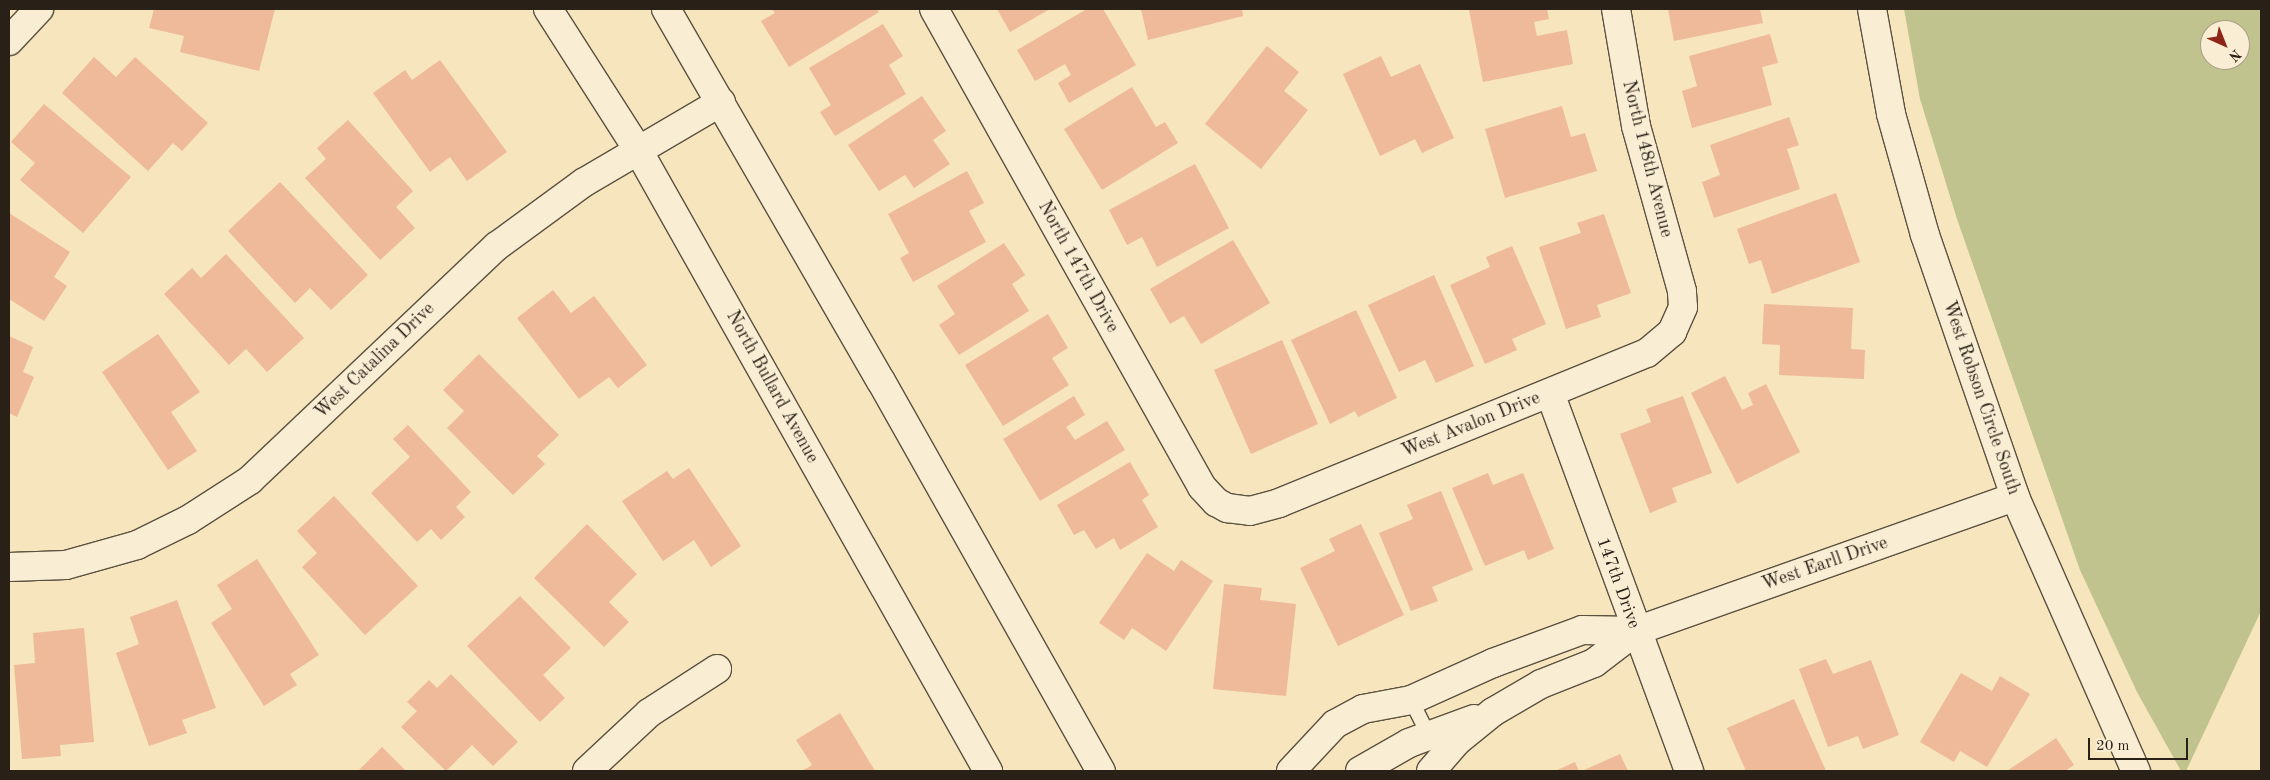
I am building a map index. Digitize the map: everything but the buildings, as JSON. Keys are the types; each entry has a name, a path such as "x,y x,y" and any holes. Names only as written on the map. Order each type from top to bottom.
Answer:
{"street":[{"path":"9,41 39,9"},
{"name":"North Bullard Avenue","path":"548,9 638,150 988,771"},
{"path":"666,9 722,102 1101,771"},
{"name":"North 147th Drive","path":"934,9 1202,487 1216,502 1237,511"},
{"name":"North 148th Avenue","path":"1616,9 1636,126 1662,225 1678,273 1683,307"},
{"name":"West Robson Circle South","path":"1872,9 1891,114 1925,235 2015,497 2136,771"},
{"name":"West Catalina Drive","path":"9,567 66,565 137,545 188,520 250,480 497,246 583,183 722,102"},
{"name":"West Avalon Drive","path":"1237,511 1250,511 1278,503 1647,353 1672,332 1683,307"},
{"name":"147th Drive","path":"1550,394 1689,771"},
{"name":"West Earll Drive","path":"1360,771 1409,743 1434,756 1457,741 1493,712 1540,684 1594,663 1636,631 2015,497"},
{"name":"West Earll Drive","path":"1291,771 1335,724 1363,709 1411,700 1494,663 1582,630 1636,631"},
{"path":"587,771 648,713 717,669"}],"lane":[{"path":"1411,700 1434,756"}],"green space":[{"path":"1904,9 2261,9 2261,611 2186,771 2181,771 2137,692 2080,570 1957,219 1920,99"}]}
